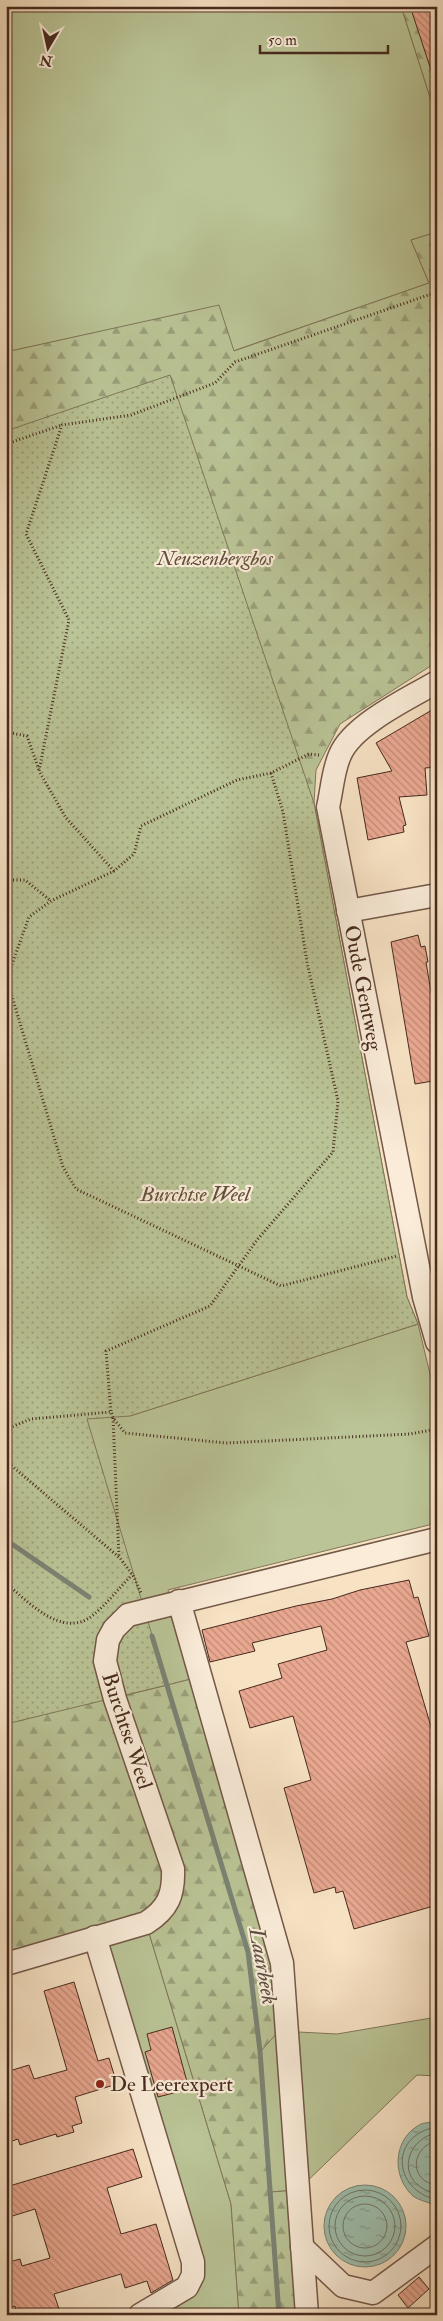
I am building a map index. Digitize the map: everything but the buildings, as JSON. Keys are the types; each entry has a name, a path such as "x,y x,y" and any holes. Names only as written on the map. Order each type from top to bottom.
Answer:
{"street":[{"name":"Oude Gentweg","path":"437,682 374,718 346,744 340,755 328,807 424,1297 437,1342"},
{"path":"348,911 437,895"},
{"name":"Burchtse Weel","path":"6,1964 146,1923 160,1914 170,1897 173,1869 115,1699 105,1661 108,1640 114,1628 128,1615 437,1539"},
{"path":"179,1601 282,1963 307,2315"},
{"path":"95,1937 193,2262 193,2275 187,2287 140,2315"},
{"path":"302,2247 343,2286 374,2292 437,2246"}],"path":[{"path":"6,444 62,425 131,415 215,383 235,362 437,292"},
{"path":"39,771 68,620 26,534 62,425"},
{"path":"6,732 27,736 39,771 66,818 114,871"},
{"path":"340,755 309,754 271,773 237,780 141,826 134,854 114,871 51,902 29,917 10,967 11,993 63,1167 76,1189 282,1286 415,1252"},
{"path":"120,1558 113,1418 106,1351 210,1306 257,1240 334,1152 338,1101 307,962 283,812 271,773"},
{"path":"6,880 26,880 51,902"},
{"path":"6,1429 31,1419 111,1412"},
{"path":"113,1418 125,1433 226,1443 410,1434 437,1429"},
{"path":"6,1461 120,1558 132,1575 148,1610"},
{"path":"6,1583 32,1605 59,1622 80,1623 91,1617 132,1575"}],"green space":[{"path":"6,6 401,6 437,119 437,232 411,240 429,283 233,351 219,306 6,352"},
{"path":"401,6 437,6 437,119"},
{"name":"Burchtse Weel","path":"437,232 437,662 340,724 316,770 314,803 407,1297 418,1324 130,1416 59,1298 6,1145 6,352 219,305 234,351 429,283 411,240"},
{"name":"Burchtse Weel","path":"170,375 314,803 407,1297 418,1324 130,1416 87,1419 167,1685 6,1724 6,431"},
{"path":"6,1145 130,1415 418,1324 437,1403 437,1523 168,1590 191,1679 115,1699"},
{"path":"6,1590 115,1698 191,1679 274,1964 279,2031 260,2052 270,2192 298,2190 303,2315 239,2315 231,2204 146,1923 6,1964"},
{"path":"146,1923 231,2204 239,2315 140,2315 193,2275 95,1937"},
{"path":"437,2017 437,2076 417,2075 298,2190 270,2192 260,2051 279,2031 337,2034"}],"water":[{"path":"437,2122 437,2205 434,2205 413,2196 406,2188 398,2168 398,2158 405,2138 412,2130 421,2124"},
{"path":"357,2185 373,2185 388,2192 399,2203 406,2218 403,2242 394,2255 373,2267 357,2267 342,2260 331,2249 324,2234 324,2218 331,2203 342,2192"}],"waterway":[{"name":"Laarbeek","path":"6,1540 89,1597"},
{"name":"Laarbeek","path":"152,1636 248,1952 260,2051 279,2315"}],"place":[{"name":"De Leerexpert","path":"100,2084"}],"park label":[{"name":"Neuzenbergbos","path":"215,558"}]}
